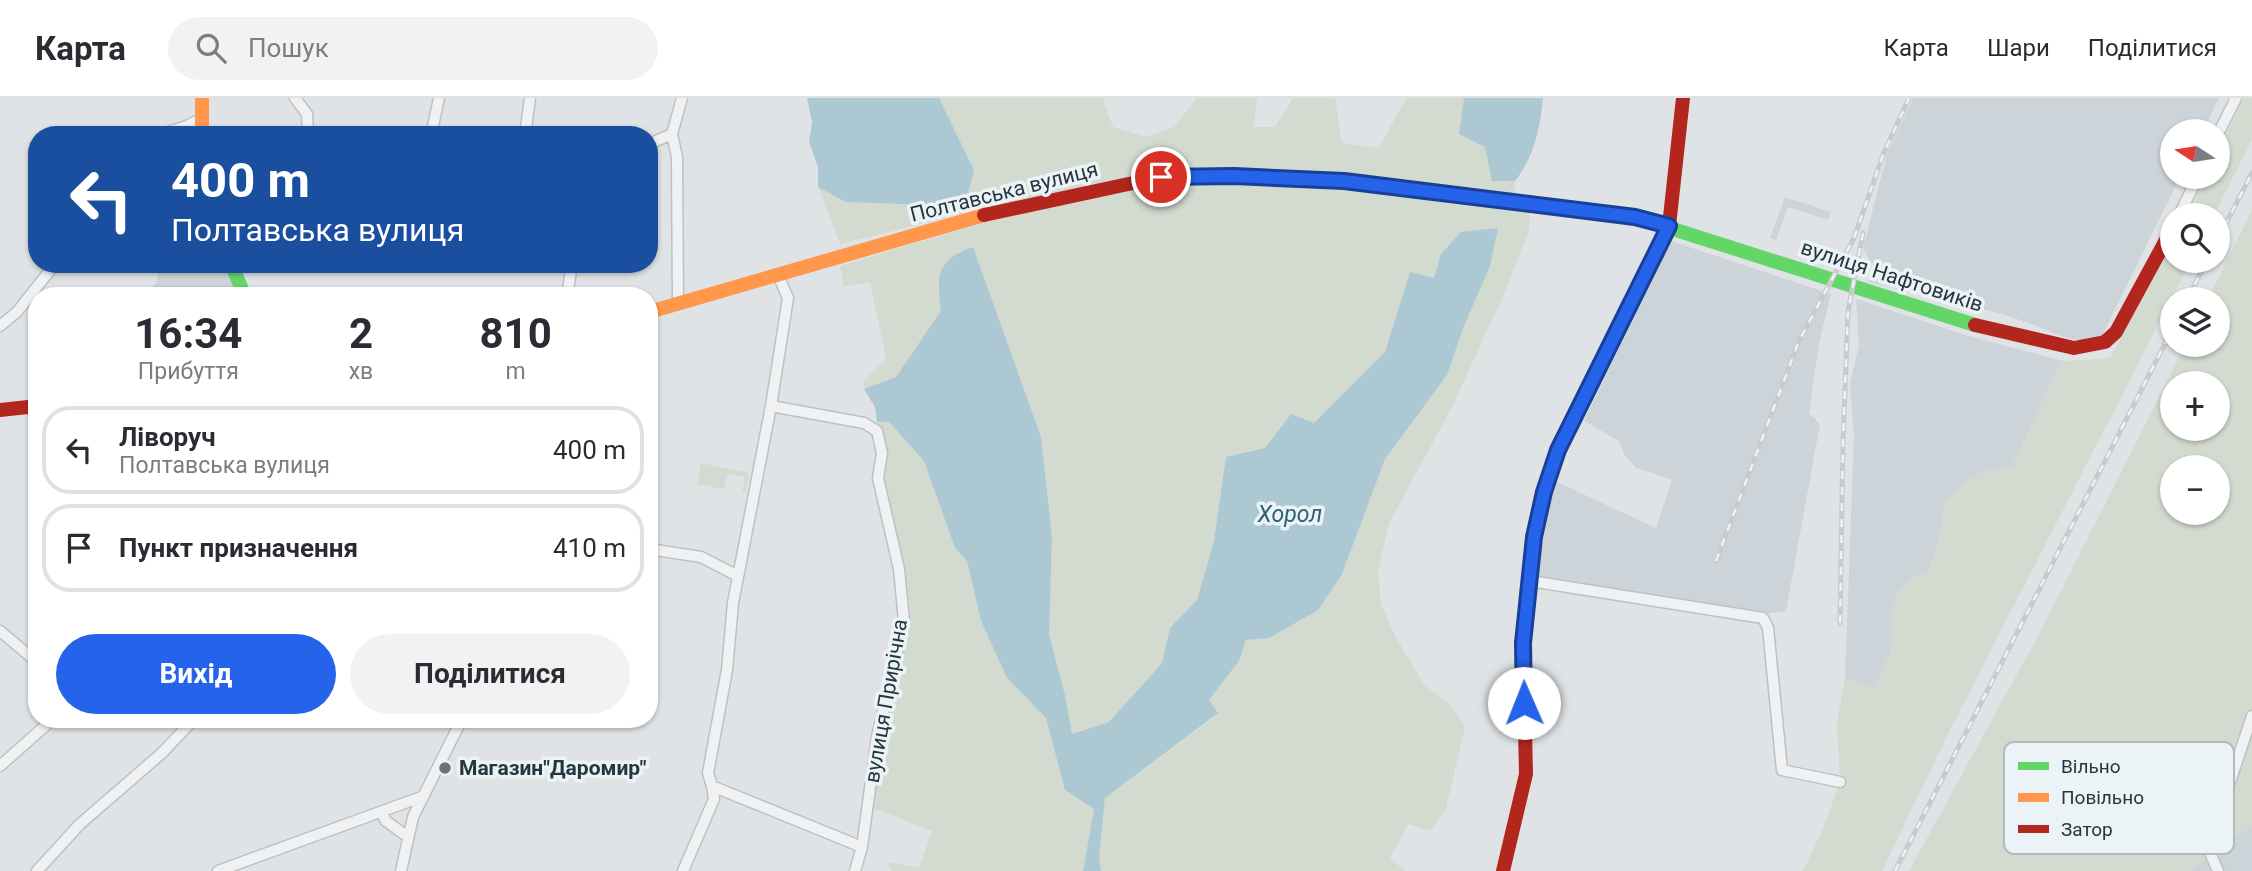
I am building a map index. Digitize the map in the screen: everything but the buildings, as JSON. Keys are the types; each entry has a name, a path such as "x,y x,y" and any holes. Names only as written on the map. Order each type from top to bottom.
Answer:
{"street":[{"path":"202,98 202,126"},
{"path":"295,98 307,114 307,126"},
{"path":"433,126 439,98"},
{"path":"526,126 530,98"},
{"path":"678,304 677,157 672,134 682,98"},
{"path":"1503,871 1526,774 1523,643 1534,537 1542,502 1558,450 1669,226 1683,98"},
{"path":"2226,119 2236,98"},
{"path":"184,126 202,118"},
{"path":"658,140 672,134"},
{"name":"Полтавська вулиця","path":"658,310 999,211 1161,177 1234,176 1344,181 1635,217 1669,226"},
{"name":"вулиця Нафтовиків","path":"1669,226 1980,327 2074,348 2105,342 2116,331 2160,251"},
{"path":"37,287 48,273"},
{"path":"683,871 714,799 708,772 727,670 733,603 771,406 788,298 778,275"},
{"path":"0,326 28,298"},
{"name":"вулиця Прирічна","path":"771,406 864,424 877,431 882,453 878,478 899,569 904,621 877,737 862,847 855,871"},
{"path":"0,410 28,407"},
{"path":"658,550 701,557 738,576"},
{"path":"1530,581 1763,618 1768,628 1782,770 1840,782"},
{"path":"0,631 28,654"},
{"path":"2234,770 2252,716"},
{"path":"0,766 42,728"},
{"path":"37,871 80,824 162,753 186,728"},
{"path":"401,871 413,817 457,728"},
{"path":"712,786 862,847"},
{"path":"218,871 424,796"},
{"path":"381,812 386,821 408,837"},
{"path":"2211,854 2218,871"}],"shaded area":[{"path":"939,98 1105,98 1104,103 1113,127 1146,137 1174,127 1197,98 1258,98 1253,127 1275,127 1293,98 1335,98 1342,143 1378,148 1407,98 1464,98 1459,134 1485,147 1492,181 1515,181 1514,195 1337,175 1162,169 1002,204 840,244 818,187 846,202 927,205 974,170"},
{"path":"1913,98 2219,98 2209,119 2160,119 2160,189 2174,189 2167,203 2160,203 2160,218 2102,336 2084,342 2002,314 1869,282 1872,265 1863,248 1887,154"},
{"path":"2244,98 2252,98 2252,140 2230,183 2230,127"},
{"path":"1281,182 1530,209 1529,230 1504,294 1451,409 1389,523 1378,571 1381,604 1394,634 1425,686 1450,704 1465,727 1446,808 1430,831 1408,824 1390,858 1405,871 1101,871 1099,857 1105,798 1218,714 1209,700 1239,661 1246,640 1269,638 1342,574 1385,458 1447,375 1464,326 1441,254 1434,278 1410,273 1385,352 1314,424 1291,414 1265,448 1227,457 1214,541 1197,600 1170,628 1162,663 1109,722 1071,734 1065,695 1049,635 1052,538 993,308 973,247 958,252 937,284 942,311 896,377 864,389 863,382 886,359 870,282 844,286 840,266 1020,212 1131,188"},
{"path":"2200,189 2227,189 2220,203 2194,203"},
{"path":"1785,197 1831,212 1828,220 1788,207 1776,240 1770,238"},
{"path":"2252,210 2252,826 2234,839 2234,742 2004,742 2004,854 2213,854 2189,871 1909,871 2045,623 2160,395 2160,441 2230,441 2230,371 2172,371 2179,357 2230,357 2230,287 2214,287 2221,273 2230,273 2230,254"},
{"path":"1671,241 1831,294 1819,343 1809,413 1820,424 1786,611 1766,614 1536,576 1555,481 1656,528 1672,480 1635,467 1624,454 1619,441 1584,421"},
{"path":"2160,267 2160,273 2185,273 2178,287 2160,287 2160,321 1949,732 1882,871 1803,871 1823,829 1840,782 1837,723 1845,677 1875,688 1892,648 1893,599 1914,575 1928,574 1939,540 1945,504 1965,482 1983,472 2012,467 2058,368 2064,361 2110,358"},
{"path":"158,273 235,273 241,287 152,287"},
{"path":"1856,299 1972,337 2064,361 2058,368 2012,467 1983,472 1965,482 1945,504 1939,540 1928,574 1893,599 1892,648 1875,689 1845,677 1854,435 1850,384 1859,345"},
{"path":"877,422 889,422 924,461 955,548 967,561 981,621 1007,678 1046,718 1065,790 1094,809 1083,871 892,871 887,862 919,868 932,831 868,806 904,621 878,478"},
{"path":"701,463 749,473 745,493 742,493 745,477 728,474 724,489 697,484"},
{"path":"2252,825 2252,871 2187,871 2211,854 2234,854 2234,838"}],"water":[{"path":"807,98 939,98 974,170 968,193 927,205 846,202 818,187 818,167 809,142 812,122"},
{"path":"1464,98 1543,98 1535,142 1522,172 1515,181 1492,181 1485,147 1459,134"},
{"name":"Хорол","path":"1498,228 1490,266 1464,326 1447,375 1385,459 1342,574 1318,610 1269,638 1246,640 1239,661 1209,700 1218,713 1105,798 1099,857 1101,871 1083,871 1094,809 1065,790 1046,718 1007,678 981,621 967,561 955,548 924,461 889,422 877,422 875,407 864,389 896,377 941,311 939,279 945,264 952,257 973,247 1041,437 1052,538 1049,635 1072,734 1109,722 1162,663 1170,628 1197,600 1214,541 1226,457 1265,448 1291,414 1314,423 1385,352 1410,272 1434,278 1441,254 1461,232"}],"railway":[{"path":"1716,561 1799,341 1854,238 1883,155 1909,98"},
{"path":"2230,216 2252,173"},
{"path":"1840,623 1848,312 1863,233"},
{"path":"2193,287 2201,273"},
{"path":"1895,871 2160,353"}],"traffic: fast":[{"path":"1529,204 1635,217 1975,325"},
{"path":"1533,549 1544,492 1558,450 1658,248"},
{"path":"235,273 241,287"}],"traffic: slow":[{"path":"202,98 202,126"},
{"path":"1241,176 1344,181 1529,204"},
{"path":"658,309 984,215"}],"traffic: jam":[{"path":"1658,248 1669,226 1683,98"},
{"path":"984,215 1161,177 1241,176"},
{"path":"1975,325 2074,348 2105,342 2116,332 2160,251"},
{"path":"0,410 28,407"},
{"path":"1503,871 1526,774 1523,643 1533,549"}],"place":[{"name":"Магазин\"Даромир\"","path":"445,768"}],"route":[{"path":"1161,177 1234,176 1344,181 1635,217 1669,226 1558,450 1544,492 1534,537 1523,643 1524,703"}]}
